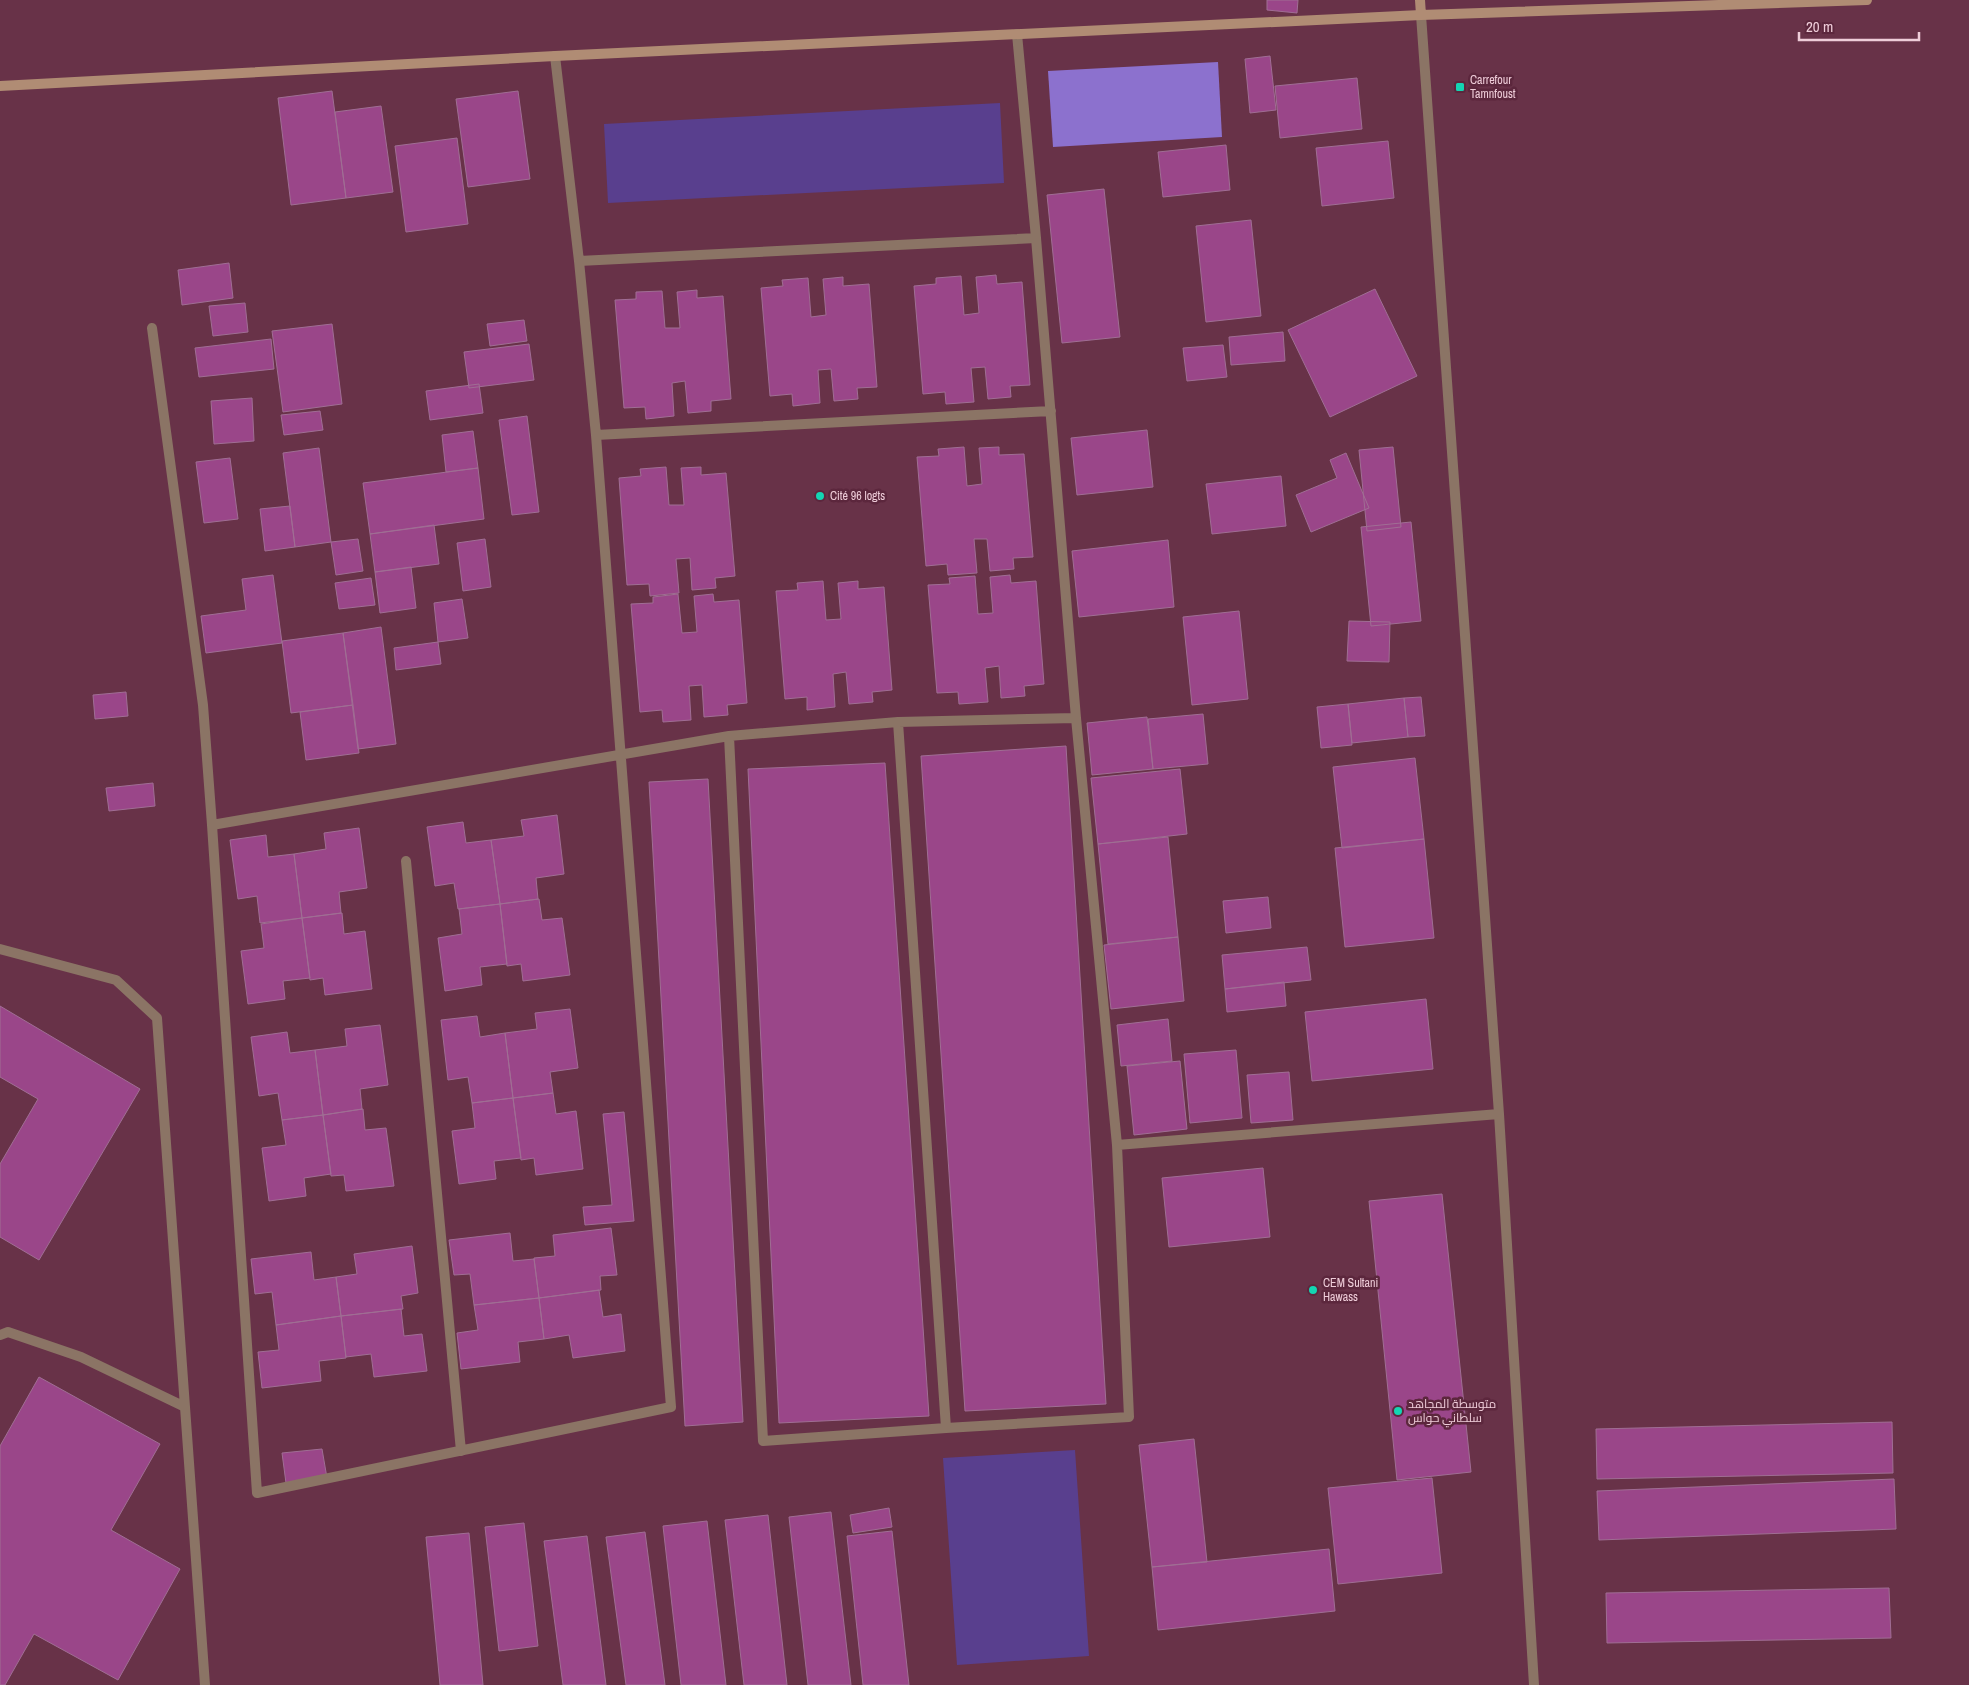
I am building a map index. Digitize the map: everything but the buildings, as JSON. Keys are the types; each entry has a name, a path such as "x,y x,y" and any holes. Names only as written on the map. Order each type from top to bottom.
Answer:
{"main road":[{"path":"1420,0 1421,15"},
{"path":"0,86 555,56 1421,15 1867,0"}],"street":[{"path":"1421,15 1499,1114 1534,1685"},
{"path":"729,736 763,1441 1128,1417 1117,1145 1076,718 1017,34"},
{"path":"152,328 203,705 257,1493 672,1407 596,435 555,56"},
{"path":"578,260 1036,238"},
{"path":"596,435 1051,412"},
{"path":"212,825 729,736 898,722 1076,718"},
{"path":"898,722 946,1428"},
{"path":"406,862 461,1450"},
{"path":"0,949 116,980 157,1018 204,1685"},
{"path":"1117,1145 1499,1114"},
{"path":"0,1335 8,1332 81,1357 185,1407"}],"shaded area":[{"path":"1218,62 1222,137 1053,147 1048,71"},
{"path":"1000,103 1004,183 608,203 604,124"},
{"path":"1075,1450 1089,1656 957,1665 943,1458"}],"place":[{"name":"Carrefour Tamnfoust","path":"1460,87"},
{"name":"Cité 96 logts","path":"820,496"},
{"name":"CEM Sultani Hawass","path":"1313,1290"},
{"name":"متوسطة المجاهد سلطاني حواس","path":"1398,1411"}]}
